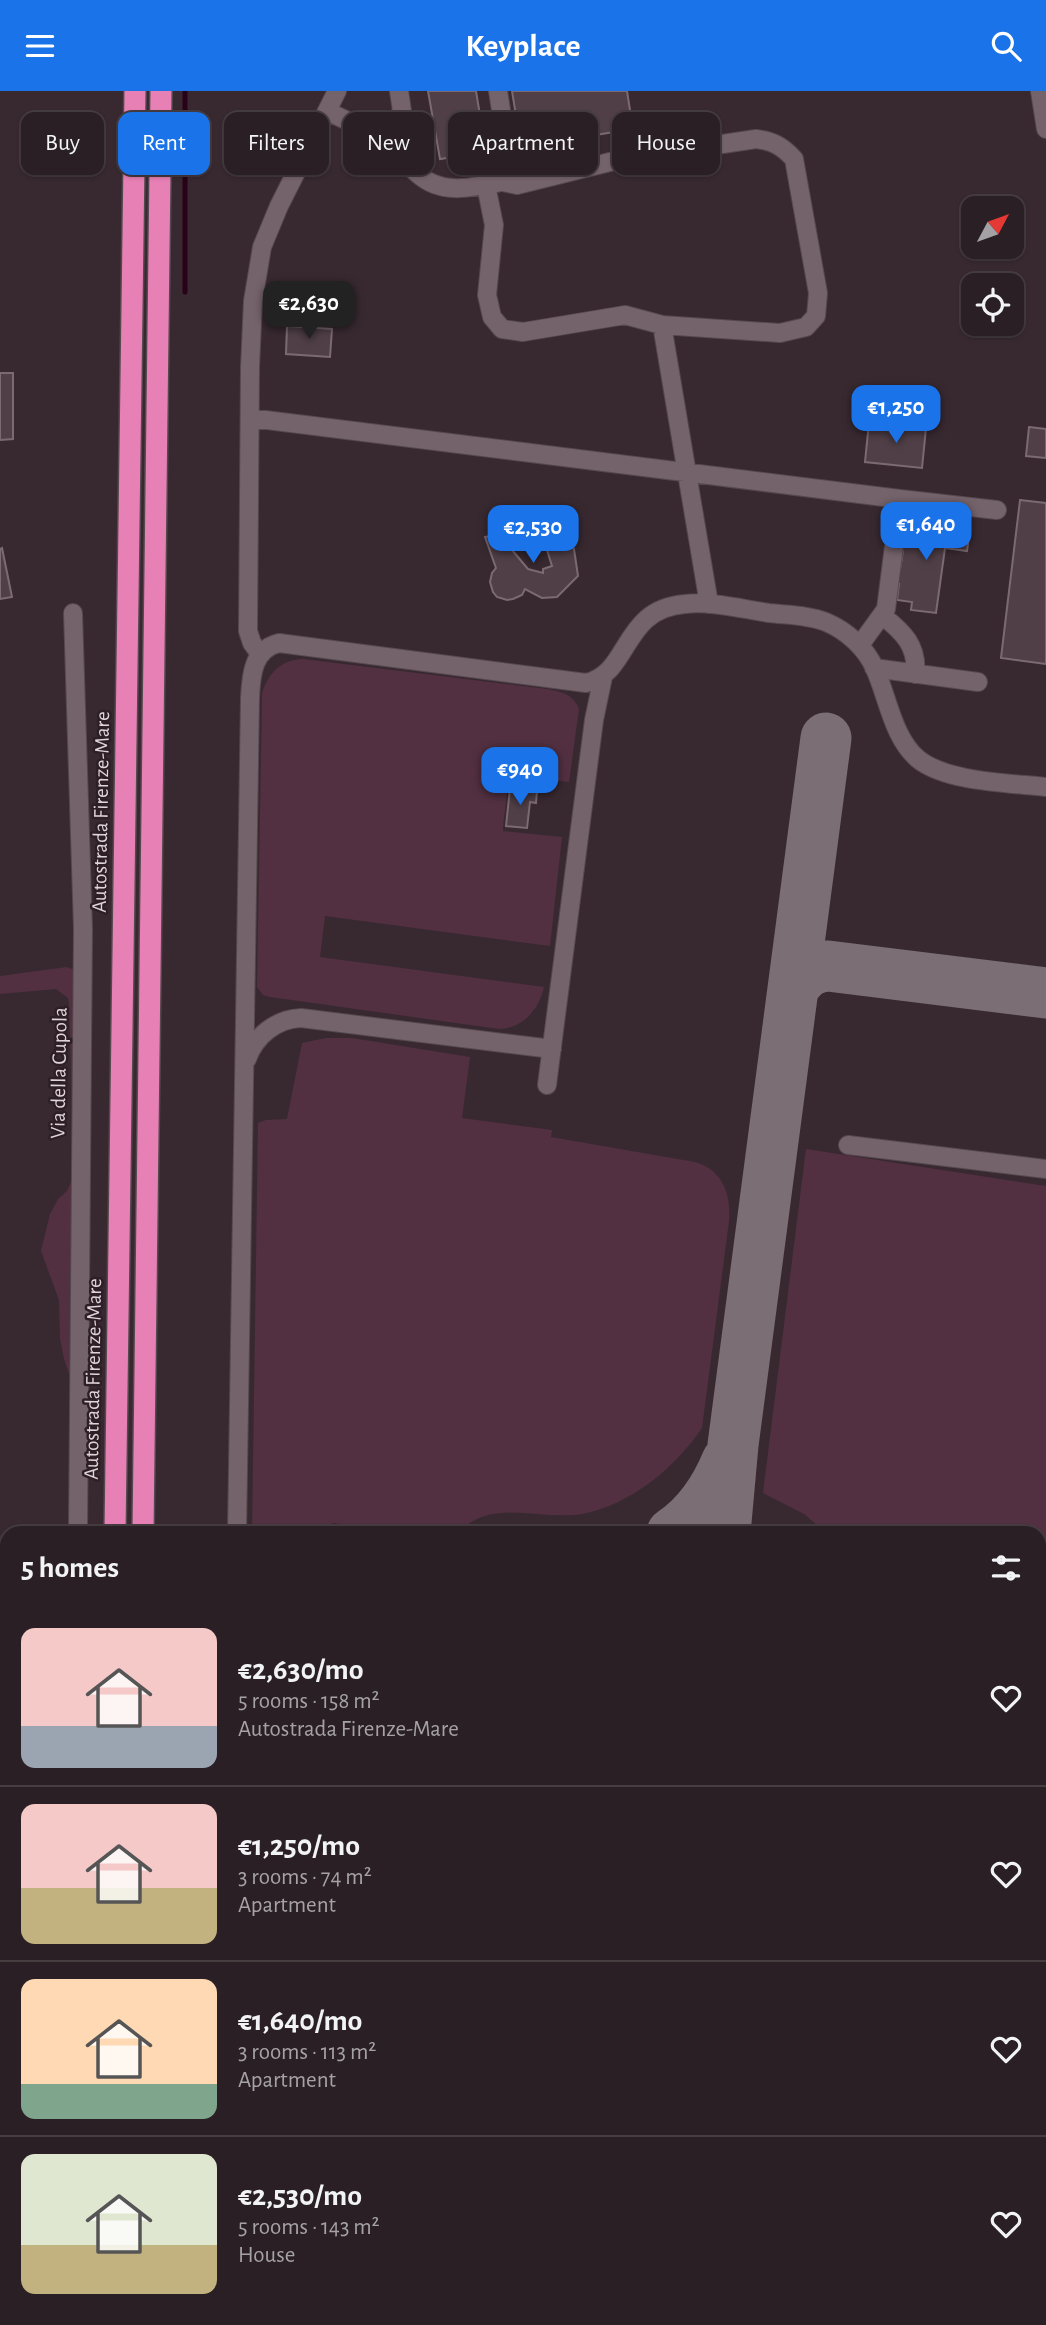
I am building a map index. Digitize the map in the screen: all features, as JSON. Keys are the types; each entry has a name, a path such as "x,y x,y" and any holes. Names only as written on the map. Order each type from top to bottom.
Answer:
{"highway":[{"name":"Autostrada Firenze-Mare","path":"115,1526 135,91"},
{"path":"143,1526 161,91"}],"street":[{"path":"260,654 248,631 253,301 262,247 279,206 337,91"},
{"path":"399,91 401,112"},
{"path":"418,175 438,187 462,190 510,177 498,91"},
{"path":"1040,91 1046,129"},
{"path":"327,111 343,119"},
{"path":"756,139 771,140 784,148 794,159 818,293 816,316 806,327 780,333 662,325 625,316 523,332 502,329 492,317 487,295 494,225 494,183 517,185 622,159 756,139"},
{"path":"662,325 709,604"},
{"path":"250,418 997,510"},
{"path":"859,645 883,616 889,600 900,499"},
{"path":"237,1526 250,698 253,670 265,648 279,643 579,683 603,677 616,662 631,635 648,618 665,608 684,604 709,604 813,618 838,628 859,645 874,668 900,734 923,762 947,774 1046,787"},
{"name":"Via della Cupola","path":"73,613 83,929 78,1526"},
{"path":"883,616 899,629 913,648 915,674"},
{"path":"874,668 978,682"},
{"path":"547,1085 594,720 603,677"},
{"path":"244,1066 252,1048 264,1034 284,1020 301,1018 552,1049"},
{"path":"848,1145 1046,1169"}],"shaded area":[{"path":"303,659 547,689 566,695 577,704 579,709 569,782 509,776 503,827 503,831 562,837 550,946 325,916 320,957 544,987 534,1010 523,1021 499,1029 270,997 263,995 257,987 262,694 277,669 288,662"},
{"path":"67,967 74,970 76,978 78,1057 74,1526 69,1526 73,1385 60,1339 59,1300 41,1251 50,1214 58,1199 67,1191 74,1175 69,1003 68,998 56,989 0,994 0,976"},
{"path":"326,1038 352,1038 470,1057 462,1118 552,1130 551,1137 695,1162 719,1177 727,1193 729,1221 702,1428 679,1457 650,1483 617,1502 582,1514 501,1513 485,1516 466,1526 358,1526 332,1523 332,1526 252,1526 258,1123 287,1119 302,1043"},
{"path":"806,1149 1046,1186 1046,1526 818,1526 804,1514 763,1493"}],"building":[{"path":"428,91 476,91 479,112 448,112 448,158 440,159 434,112 432,112"},
{"path":"512,91 627,91 630,112 612,112 612,132 598,135 598,112 515,112"},
{"path":"287,326 332,329 330,357 286,354"},
{"path":"0,373 13,373 13,439 0,440"},
{"path":"869,422 926,428 922,468 865,462"},
{"path":"1029,427 1046,429 1046,458 1026,456"},
{"path":"1020,500 1046,503 1046,664 1001,658"},
{"path":"550,515 567,535 574,549 578,576 557,597 542,598 525,589 522,595 513,599 497,597 490,582 496,568 485,537 507,533 512,550 528,569 543,573 543,569 552,566 547,550 532,532"},
{"path":"907,521 970,529 967,551 945,548 936,613 911,610 912,602 897,600 899,584 894,584 896,570 900,570 903,551 899,550 900,538 905,539"},
{"path":"2,548 12,597 0,599 0,549"},
{"path":"510,788 537,791 536,803 530,802 527,828 506,826"}],"waterway":[{"path":"185,91 185,292"}],"taxiway":[{"path":"726,1526 733,1445 826,738"},
{"path":"793,989 808,973 828,966 1046,993"},
{"path":"682,1526 705,1501 727,1461"}]}
